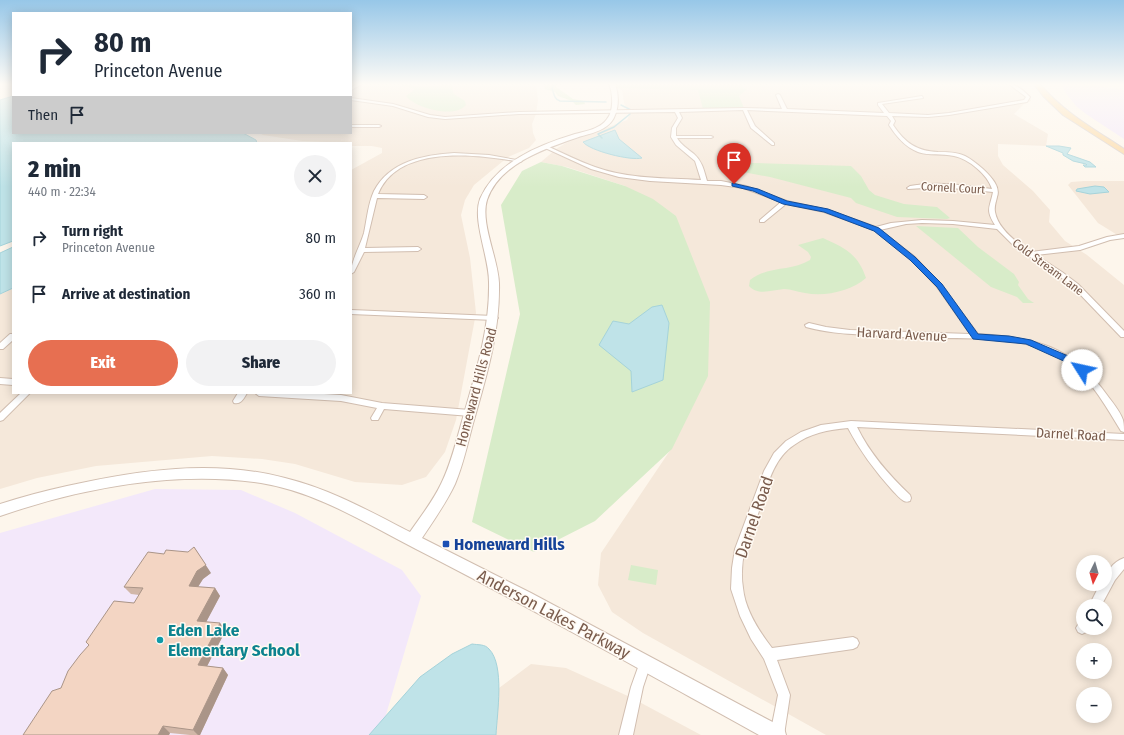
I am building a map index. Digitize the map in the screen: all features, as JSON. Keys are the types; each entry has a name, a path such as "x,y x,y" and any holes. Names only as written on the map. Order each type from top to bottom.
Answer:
{"main road":[{"path":"1075,118 1124,152"},
{"path":"1084,118 1124,145"}],"street":[{"name":"Homeward Hills Road","path":"412,540 435,509 445,492 454,469 487,355 494,318 492,265 482,220 484,198 494,181 520,161 545,147 601,127 612,118"},
{"path":"680,118 673,129 676,142 696,158 704,181"},
{"path":"749,118 753,127 772,144"},
{"path":"891,118 893,121 893,129 914,151 950,154 967,159 990,180 995,191"},
{"path":"352,126 380,126"},
{"path":"674,136 711,138"},
{"path":"545,147 593,168 619,174 650,179 704,181 744,187 785,202 826,211 876,229 913,258 939,286 976,337"},
{"path":"352,270 362,250 375,196 388,175 400,167 417,160 464,155 491,156 520,161"},
{"name":"Cornell Court","path":"910,188 922,186 963,187 995,191"},
{"name":"Cold Stream Lane","path":"995,191 992,208 994,218 999,227 1010,239 1055,270 1080,290 1124,335"},
{"path":"375,196 424,197"},
{"path":"762,221 785,202"},
{"path":"876,229 897,223 916,221 999,227"},
{"path":"1030,254 1080,248 1109,238 1124,236"},
{"path":"362,250 418,249"},
{"path":"352,312 494,318"},
{"name":"Harvard Avenue","path":"809,325 825,330 920,336 1009,338 1028,342 1071,361 1082,370 1102,395 1124,429"},
{"path":"0,347 12,337"},
{"path":"0,381 12,382"},
{"path":"0,418 25,394"},
{"path":"237,402 242,394"},
{"path":"275,394 341,398 382,406 470,413"},
{"path":"375,418 382,406"},
{"path":"851,424 875,466 906,498"},
{"name":"Darnel Road","path":"777,735 784,695 769,655 755,635 747,618 737,589 737,568 740,549 769,471 777,456 789,443 804,434 821,428 851,424 1124,437"},
{"name":"Anderson Lakes Parkway","path":"0,510 20,503 110,482 152,476 233,474 263,478 297,486 329,497 482,574 777,735"},
{"path":"1099,599 1112,576 1119,566 1124,563"},
{"path":"769,655 853,643"},
{"path":"626,735 644,663"}],"shaded area":[{"path":"352,118 534,118 532,124 533,133 536,140 529,148 508,157 474,185 465,200 461,215 470,258 476,313 456,420 445,452 426,477 402,485 355,482 295,464 262,459 212,456 96,466 37,478 0,489 0,294 12,288 12,394 352,394 352,169 382,153 382,148 372,146 352,146 352,142 302,141 261,134 352,134"},
{"path":"628,118 1021,118 1048,134 1046,146 998,144 998,156 1003,165 1033,191 1050,210 1049,222 1065,241 1087,255 1124,285 1124,735 826,735 643,633 612,612 598,585 601,553 669,452 708,374 625,186 567,167 541,162 556,149 566,143 627,120"},
{"path":"1093,118 1124,118 1124,139"},
{"path":"1124,181 1124,235 1119,236 1098,223 1068,185 1071,182"},
{"path":"155,489 241,490 295,513 402,570 421,596 380,735 0,735 0,533"},
{"path":"531,664 566,668 630,697 701,735 496,735 499,688"}],"green space":[{"path":"541,162 562,166 625,186 653,199 676,216 710,302 708,376 672,449 595,521 534,552 472,522 520,314 501,205 522,171"},
{"path":"720,162 851,166 861,176 869,190 875,195 904,204 937,207 950,218 897,217 856,203 851,198 770,177 722,168"},
{"path":"916,226 958,228 978,247 1014,274 1019,282 1018,285 1028,299 1034,303 1023,303 1017,297 991,287"},
{"path":"823,238 838,245 855,257 866,278 860,283 845,290 821,294 805,293 789,289 761,292 749,286 750,280 765,272 795,266 810,260 811,257 808,252 798,245"},
{"path":"631,565 658,570 656,585 628,580"}],"water":[{"path":"0,118 12,118 12,134 245,134 256,140 257,142 12,142 12,241 0,246"},
{"path":"615,130 619,139 642,158 637,159 620,157 594,149 583,142"},
{"path":"1046,146 1071,148 1067,154 1090,162 1096,167 1085,167 1083,165 1087,165 1086,164 1073,161 1063,155 1063,153"},
{"path":"1095,186 1104,187 1109,192 1090,194 1076,191 1077,189"},
{"path":"12,247 12,288 0,294 0,253"},
{"path":"662,305 669,323 663,380 632,392 631,371 599,345 613,321 629,324 652,307"},
{"path":"472,644 487,647 494,656 497,666 499,690 496,735 369,735 420,677 452,654"}],"building":[{"name":"Eden Lake Elementary School","path":"194,547 206,565 197,571 189,586 215,588 197,621 220,623 198,665 223,668 193,730 163,726 158,735 23,735 52,691 61,688 68,671 89,645 86,642 114,601 134,603 143,588 124,587 148,552 164,554 166,550 188,552"}],"waterway":[{"path":"602,138 598,134 614,127 625,118"}],"place":[{"name":"Homeward Hills","path":"446,544"},
{"name":"Eden Lake Elementary School","path":"160,640"}],"route":[{"path":"734,184 755,190 785,202 826,211 876,229 913,258 939,286 950,299 976,337 1009,338 1028,342 1052,351 1071,361 1082,370"}]}
